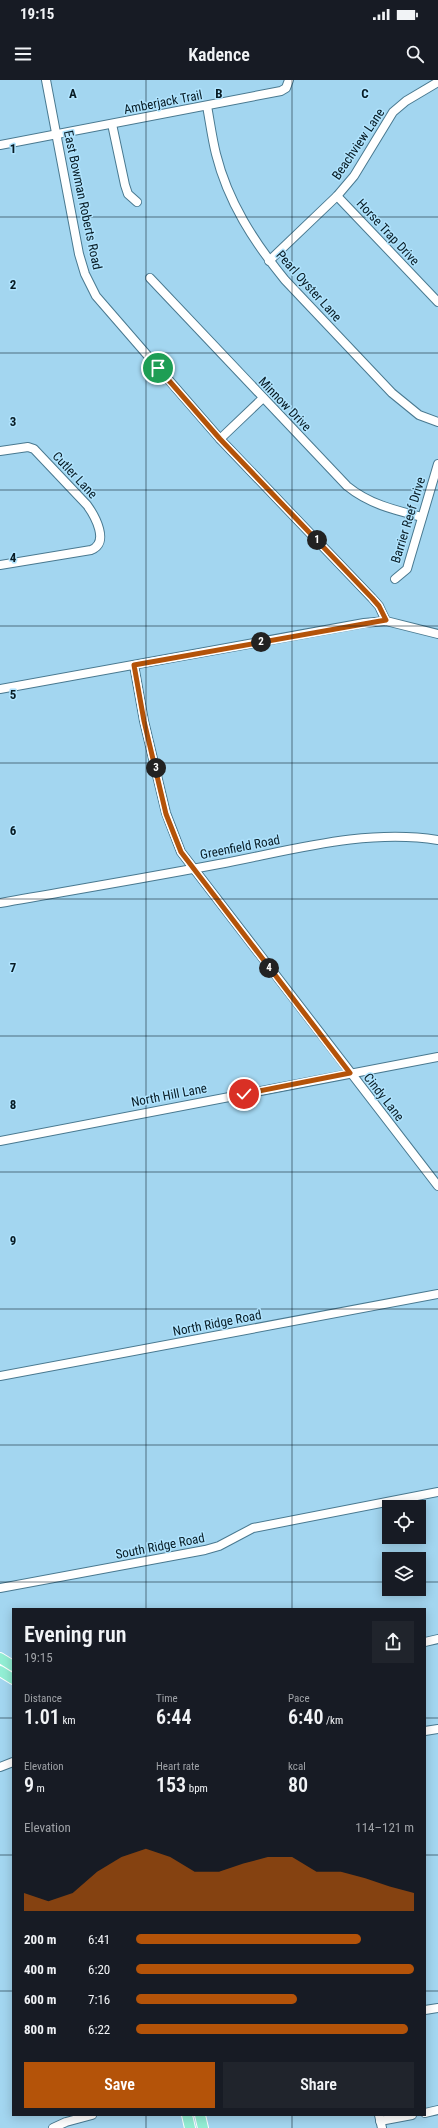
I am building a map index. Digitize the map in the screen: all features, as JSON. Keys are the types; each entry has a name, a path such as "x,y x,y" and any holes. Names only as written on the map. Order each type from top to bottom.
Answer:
{"main road":[{"path":"0,1658 12,1665"},
{"path":"0,1671 12,1678"},
{"path":"187,2116 190,2128"},
{"path":"200,2116 203,2128"}],"street":[{"name":"East Bowman Roberts Road","path":"46,80 79,254 85,274 96,296 220,439 372,598 379,606 386,620"},
{"name":"Amberjack Trail","path":"0,145 281,92 286,88 289,80"},
{"name":"Beachview Lane","path":"269,261 337,196 354,176 393,112 406,101 438,82"},
{"name":"Pearl Oyster Lane","path":"207,106 216,153 224,179 239,215 269,261 285,280 392,393 419,415 438,422"},
{"path":"112,124 125,185 128,194 137,202"},
{"name":"Horse Trap Drive","path":"337,196 438,302"},
{"name":"Minnow Drive","path":"150,278 336,474 357,493 382,506 422,517"},
{"path":"220,439 263,398"},
{"name":"Cutler Lane","path":"0,451 32,447 80,496 94,514 100,536 98,546 91,550 0,565"},
{"name":"Barrier Reef Drive","path":"395,579 407,569 438,464"},
{"path":"0,689 386,620 438,634"},
{"name":"Cindy Lane","path":"134,665 144,721 166,814 181,852 438,1186"},
{"name":"Greenfield Road","path":"0,903 193,869 273,852 350,840 403,837 438,840"},
{"name":"North Hill Lane","path":"0,1141 438,1057"},
{"name":"North Ridge Road","path":"0,1376 438,1294"},
{"name":"South Ridge Road","path":"0,1588 205,1550 220,1546 253,1528 438,1492"},
{"path":"426,1642 438,1639"},
{"path":"426,1731 438,1729"},
{"path":"0,1767 12,1762"},
{"path":"426,2010 438,2008"},
{"path":"426,2113 438,2110"},
{"path":"53,2128 66,2122 88,2116"},
{"path":"380,2121 407,2116"}],"route":[{"path":"158,368 220,439 372,598 379,606 386,620 134,665 144,721 166,814 181,852 350,1073 244,1094"}]}
